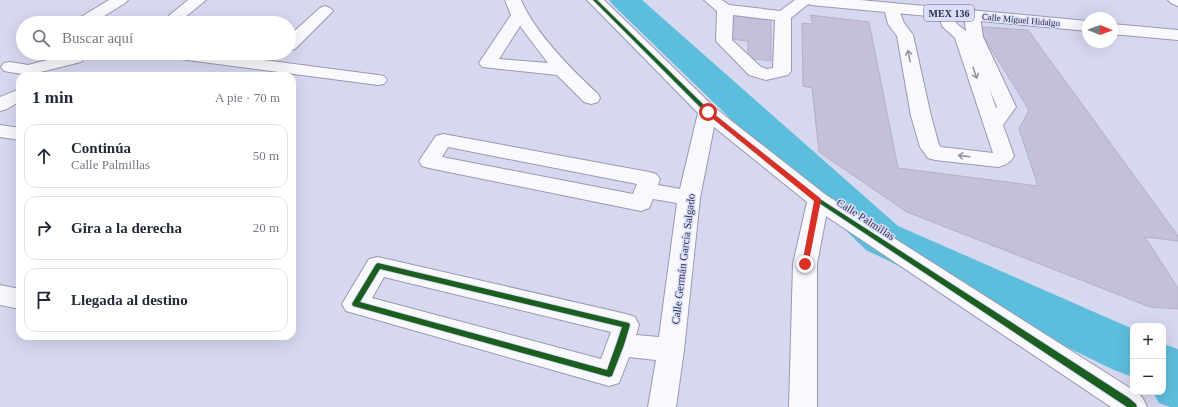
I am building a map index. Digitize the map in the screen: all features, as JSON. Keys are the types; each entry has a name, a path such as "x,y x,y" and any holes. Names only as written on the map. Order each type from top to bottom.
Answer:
{"street":[{"path":"94,16 120,0"},
{"path":"177,16 198,0"},
{"name":"Calle Palmillas","path":"595,0 708,112 818,200 1133,407"},
{"path":"783,16 782,71 766,76 755,71 724,41 718,5 783,16 805,0"},
{"name":"Calle Míguel Hidalgo","path":"811,0 1082,25"},
{"path":"562,70 488,63 516,8 562,70 591,98"},
{"path":"900,8 909,24 905,35 921,116 930,147 936,153 998,160 1004,156 962,36 950,26 946,13"},
{"path":"296,38 325,10"},
{"path":"968,15 975,37 1008,107 993,124"},
{"path":"962,36 968,15"},
{"path":"1118,29 1178,35"},
{"path":"15,72 26,60"},
{"path":"15,72 59,60"},
{"path":"67,72 74,60"},
{"path":"223,60 378,80"},
{"path":"267,66 273,60"},
{"path":"0,105 16,96"},
{"name":"Calle Germán García Salgado","path":"662,407 671,350 690,198 708,112"},
{"path":"0,131 16,133"},
{"path":"444,140 649,179 645,190 641,203 429,161 444,140"},
{"path":"645,190 690,198"},
{"path":"803,407 805,264 818,200"},
{"path":"378,266 626,325 620,345 609,374 355,304 378,266"},
{"path":"0,295 16,298"},
{"path":"620,345 671,350"}],"building":[{"path":"732,14 771,17 771,61 748,58 748,41 730,39"},
{"path":"810,15 869,22 898,168 1038,186 1019,129 1029,110 980,31 983,27 1028,30 1178,236 1178,241 1145,237 1178,288 1178,309 1150,307 907,212 819,152 812,88 803,86 802,23 813,24"}],"waterway":[{"path":"624,0 882,238 1130,353"},
{"path":"1166,369 1169,370 1178,385"}],"cycle path":[{"path":"595,0 708,112 818,200 1133,407"},
{"path":"378,266 626,325 609,374 355,304 378,266"}],"route":[{"path":"708,112 818,200 805,264"}]}
